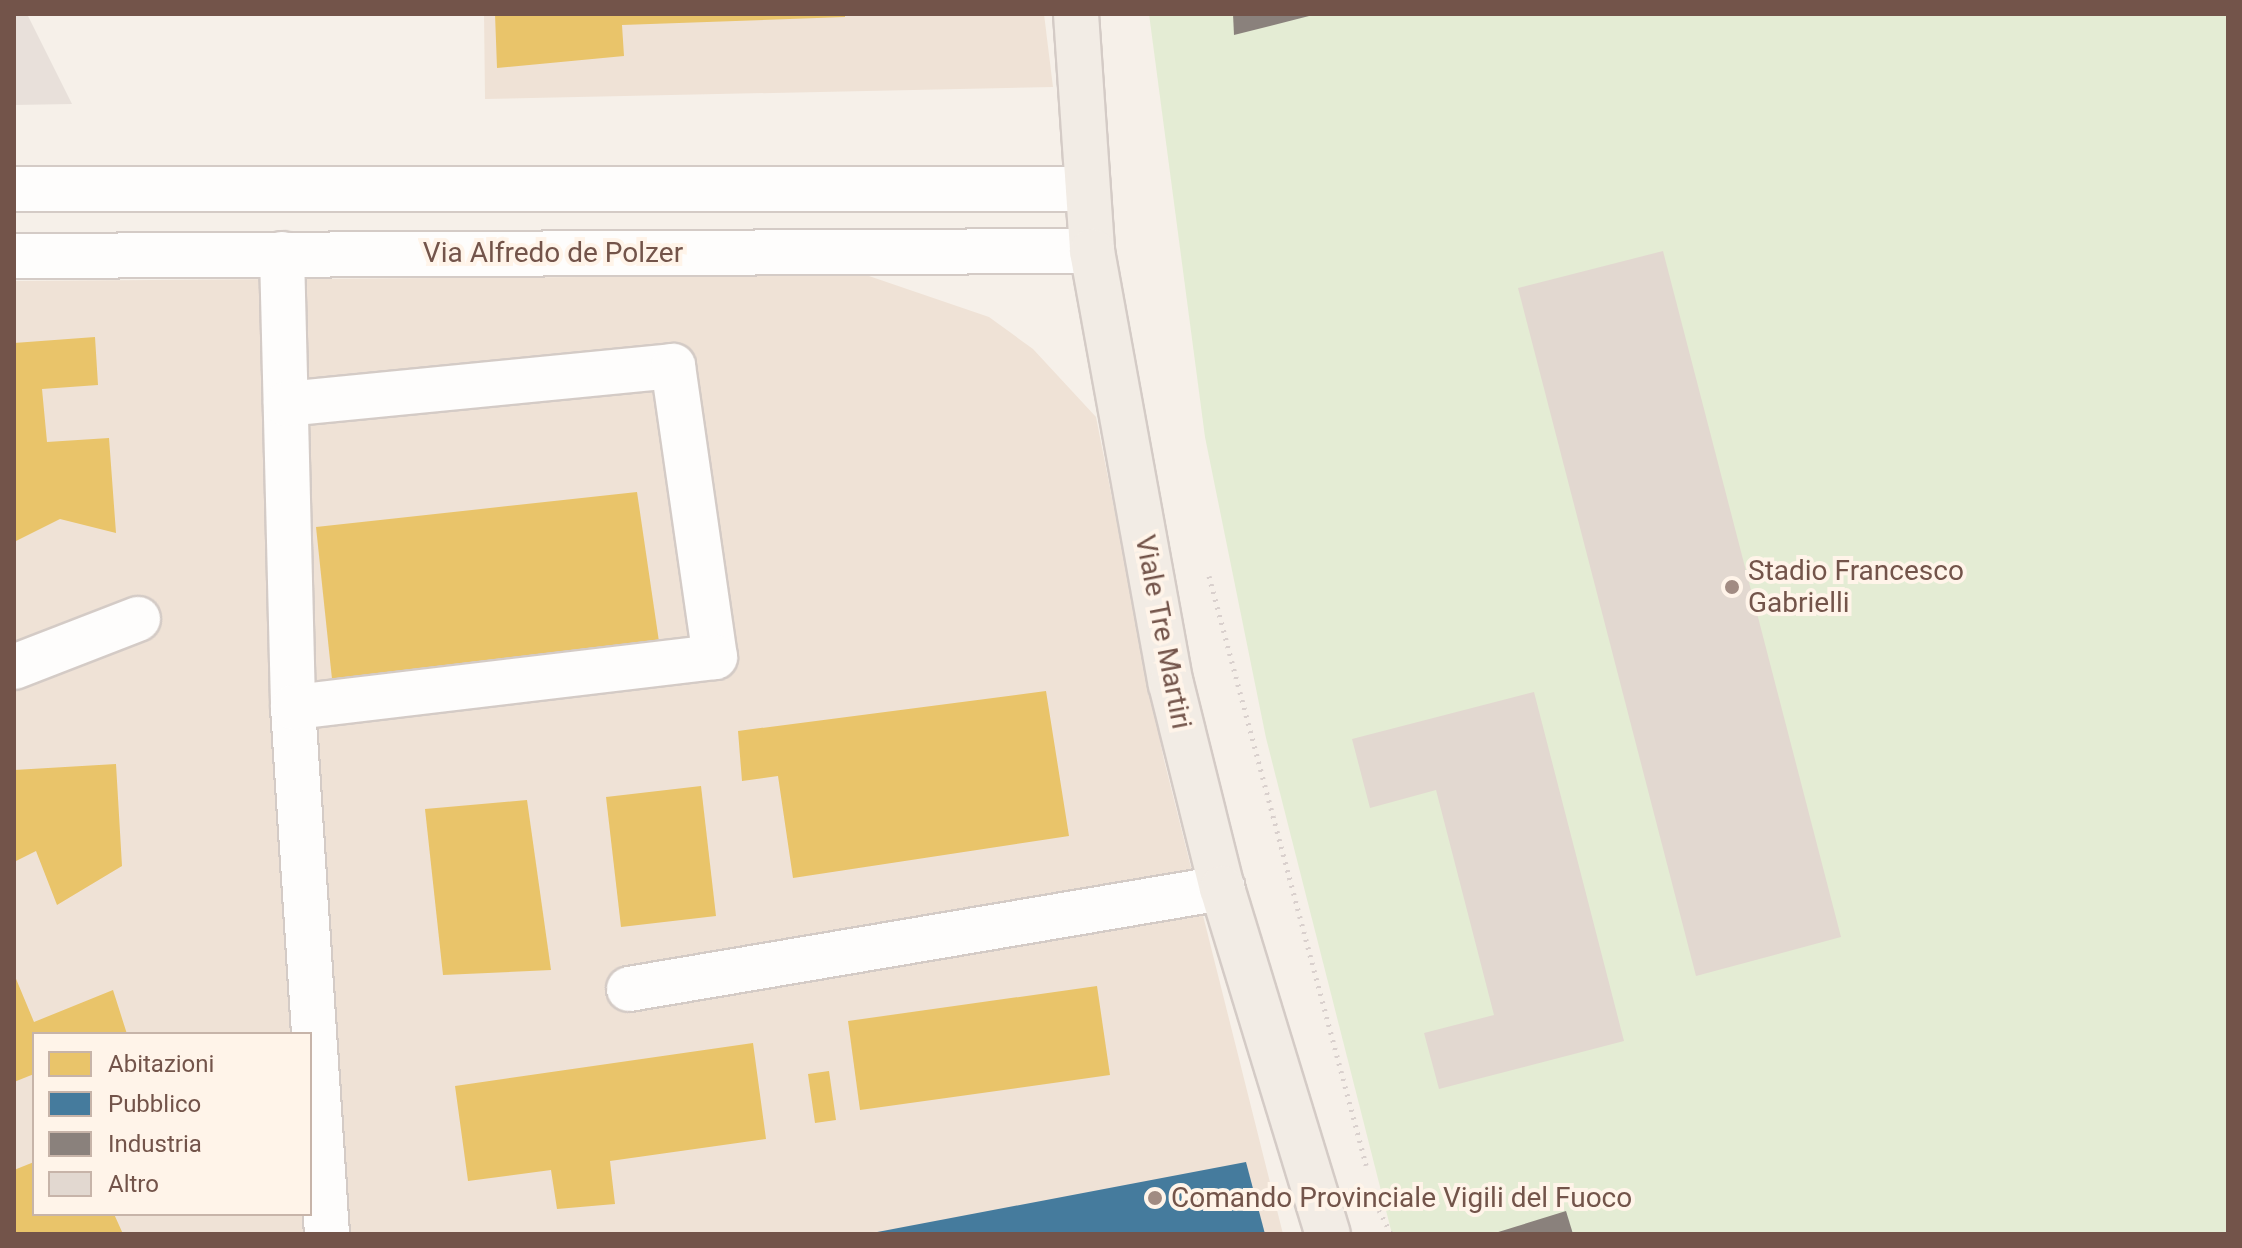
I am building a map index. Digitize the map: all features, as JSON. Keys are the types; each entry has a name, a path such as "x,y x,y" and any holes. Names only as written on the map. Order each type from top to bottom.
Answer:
{"main road":[{"name":"Viale Tre Martiri","path":"1076,14 1085,189 1092,251 1171,684 1222,888 1328,1234"}],"street":[{"path":"14,189 1085,189"},
{"name":"Via Alfredo de Polzer","path":"14,256 1092,251"},
{"path":"282,254 293,707 327,1234"},
{"path":"286,404 673,366 715,657 293,707"},
{"path":"14,667 138,619"},
{"path":"629,989 1222,888"}],"path":[{"path":"1206,566 1369,1174"},
{"path":"1377,1204 1391,1234"}],"shaded area":[{"path":"14,14 27,14 72,104 14,105"},
{"path":"484,14 1044,14 1053,87 485,99"},
{"path":"866,275 989,317 1033,349 1096,417 1164,760 1283,1234 14,1234 14,281"}],"green space":[{"name":"Stadio Francesco Gabrielli","path":"1149,14 2228,14 2228,1234 1392,1234 1266,738 1205,437"}],"building: Abitazioni":[{"path":"495,14 845,14 845,17 622,25 624,56 497,68"},
{"path":"95,337 98,385 42,389 47,442 109,438 116,533 60,519 14,542 14,343"},
{"path":"637,492 662,662 334,698 316,527"},
{"path":"1046,691 1069,836 793,878 778,776 742,781 738,731"},
{"path":"116,764 122,866 57,905 36,851 14,862 14,770"},
{"path":"701,786 716,916 621,927 606,797"},
{"path":"527,800 551,970 443,975 425,809"},
{"path":"14,974 34,1022 113,990 126,1032 32,1032 32,1075 14,1082"},
{"path":"1097,986 1110,1075 860,1110 848,1021"},
{"path":"753,1043 766,1139 610,1161 615,1204 557,1209 551,1170 468,1181 455,1086"},
{"path":"829,1071 836,1120 815,1123 808,1074"},
{"path":"32,1163 32,1216 115,1216 123,1234 14,1234 14,1170"}],"building: Pubblico":[{"name":"Comando Provinciale Vigili del Fuoco","path":"1246,1162 1265,1234 872,1233"}],"building: Industria":[{"path":"1233,14 1313,14 1313,15 1234,35"},
{"path":"1566,1211 1573,1234 1495,1233"}],"building: Altro":[{"path":"1663,251 1841,937 1696,976 1518,288"},
{"path":"1534,692 1624,1041 1439,1089 1424,1033 1494,1015 1436,790 1370,808 1352,739"}],"place":[{"name":"Stadio Francesco Gabrielli","path":"1732,587"},
{"name":"Comando Provinciale Vigili del Fuoco","path":"1155,1198"}]}
